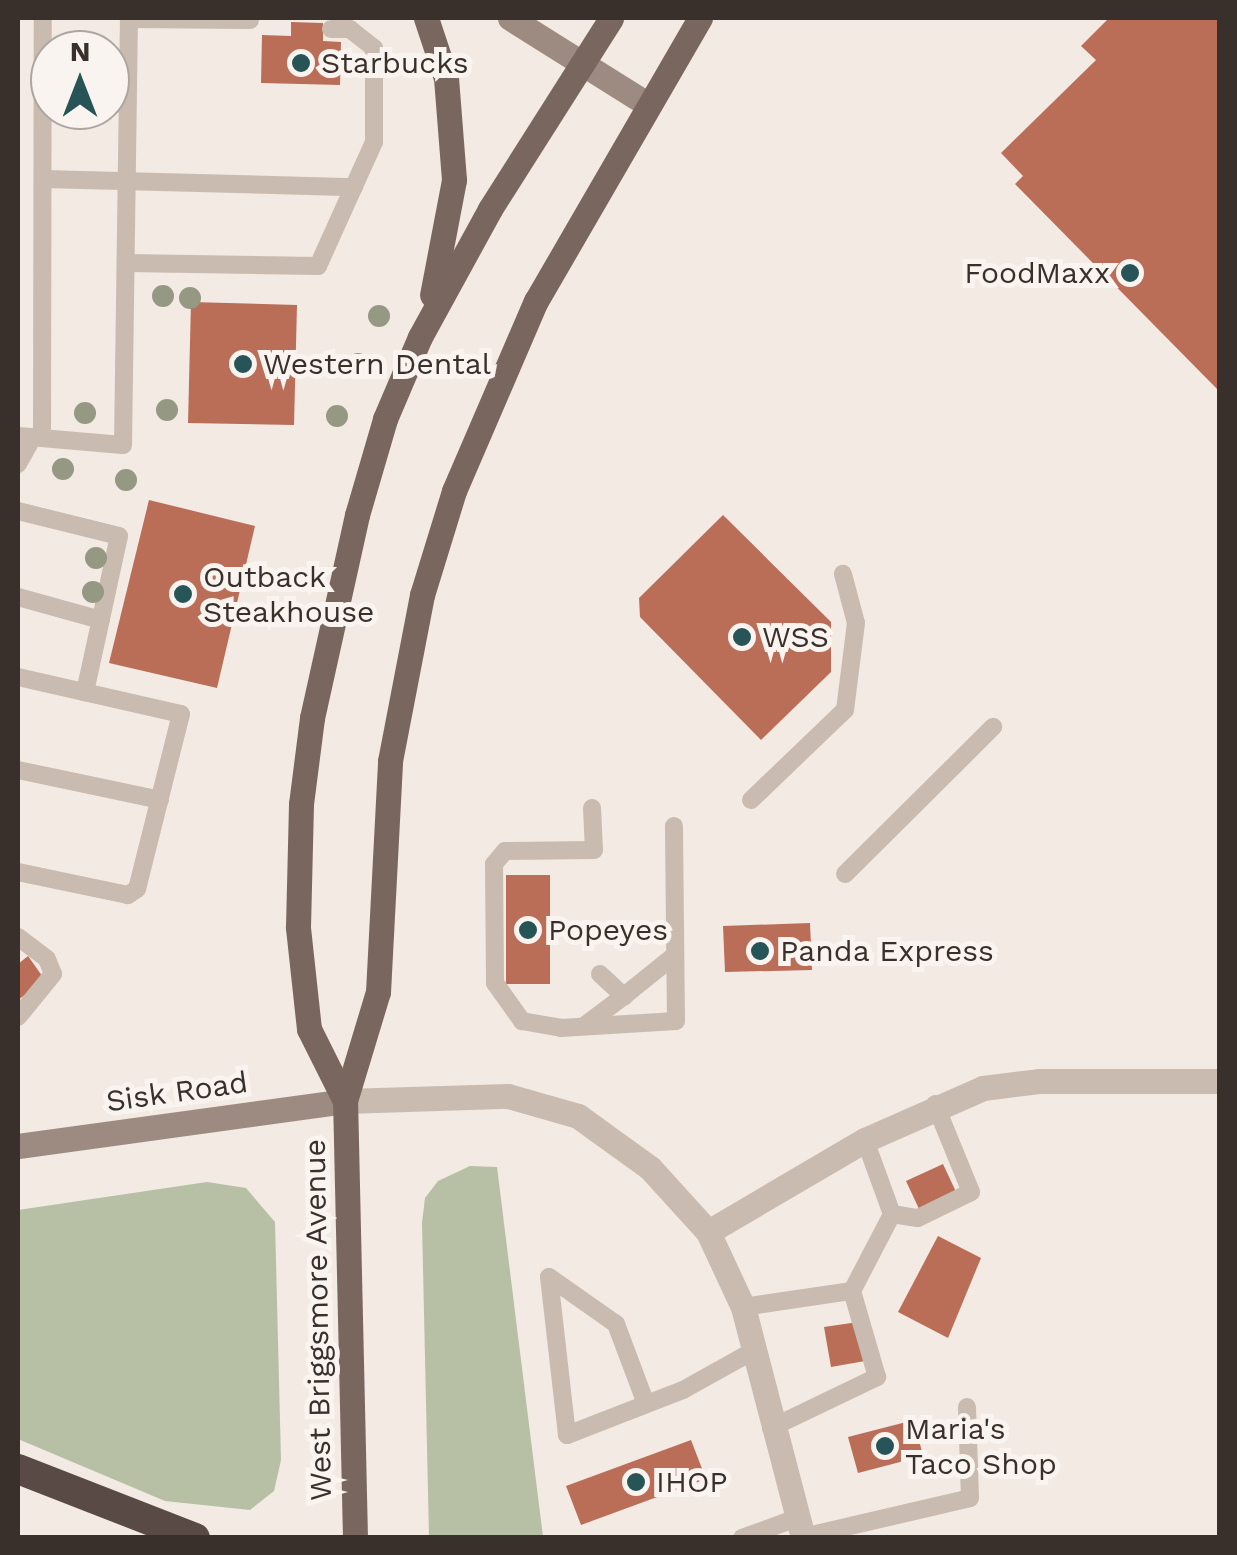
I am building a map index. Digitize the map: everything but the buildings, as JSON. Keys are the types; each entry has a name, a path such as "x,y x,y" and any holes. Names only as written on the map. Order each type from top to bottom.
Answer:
{"highway":[{"path":"18,1469 195,1538"}],"main road":[{"path":"420,338 447,241 454,180 446,78 426,18"},
{"path":"510,18 647,104"},
{"name":"West Briggsmore Avenue","path":"346,1101 310,1029 298,926 302,804 318,682 364,487 420,338 610,18"},
{"name":"West Briggsmore Avenue","path":"355,1538 346,1101 378,992 381,847 402,690 454,491 536,301 700,18"},
{"name":"Sisk Road","path":"18,1146 346,1101"}],"street":[{"path":"708,1232 865,1140 936,1104 1039,1080 1220,1080"},
{"path":"346,1101 508,1096 578,1116 650,1168 708,1232 743,1308 771,1428 801,1531"}],"lane":[{"path":"18,464 31,437 43,179 43,18"},
{"path":"31,437 124,445 129,18 250,20"},
{"path":"126,263 318,266 374,142 374,48 350,29 331,28"},
{"path":"43,179 127,178 354,187"},
{"path":"18,510 118,536 85,692"},
{"path":"751,800 844,710 843,658 856,623 848,605 844,574"},
{"path":"18,597 100,620"},
{"path":"838,625 848,605"},
{"path":"18,677 180,714 138,889 128,896 18,872"},
{"path":"845,874 993,727"},
{"path":"18,770 160,800"},
{"path":"592,808 594,850 505,851 494,864 495,983 522,1021 584,1026 676,1021 674,826"},
{"path":"18,937 47,959 53,974 18,1018"},
{"path":"584,1026 675,955"},
{"path":"600,974 624,996"},
{"path":"892,1214 918,1218 972,1192 936,1104"},
{"path":"771,1428 877,1377 852,1291 892,1214 865,1140"},
{"path":"646,1404 616,1324 549,1277 566,1435 646,1404 753,1351"},
{"path":"743,1308 852,1291"},
{"path":"742,1538 801,1531 970,1498 967,1406"}],"green space":[{"path":"470,1166 497,1167 543,1537 429,1537 422,1223 425,1198 438,1181"},
{"path":"207,1182 246,1188 275,1222 281,1460 274,1491 250,1510 165,1501 18,1439 18,1210"}],"place":[{"name":"Starbucks","path":"301,63"},
{"name":"FoodMaxx","path":"1130,273"},
{"name":"Western Dental","path":"243,364"},
{"name":"Outback Steakhouse","path":"183,594"},
{"name":"WSS","path":"742,637"},
{"name":"Popeyes","path":"528,930"},
{"name":"Panda Express","path":"760,951"},
{"name":"Maria's Taco Shop","path":"885,1446"},
{"name":"IHOP","path":"636,1482"}]}
